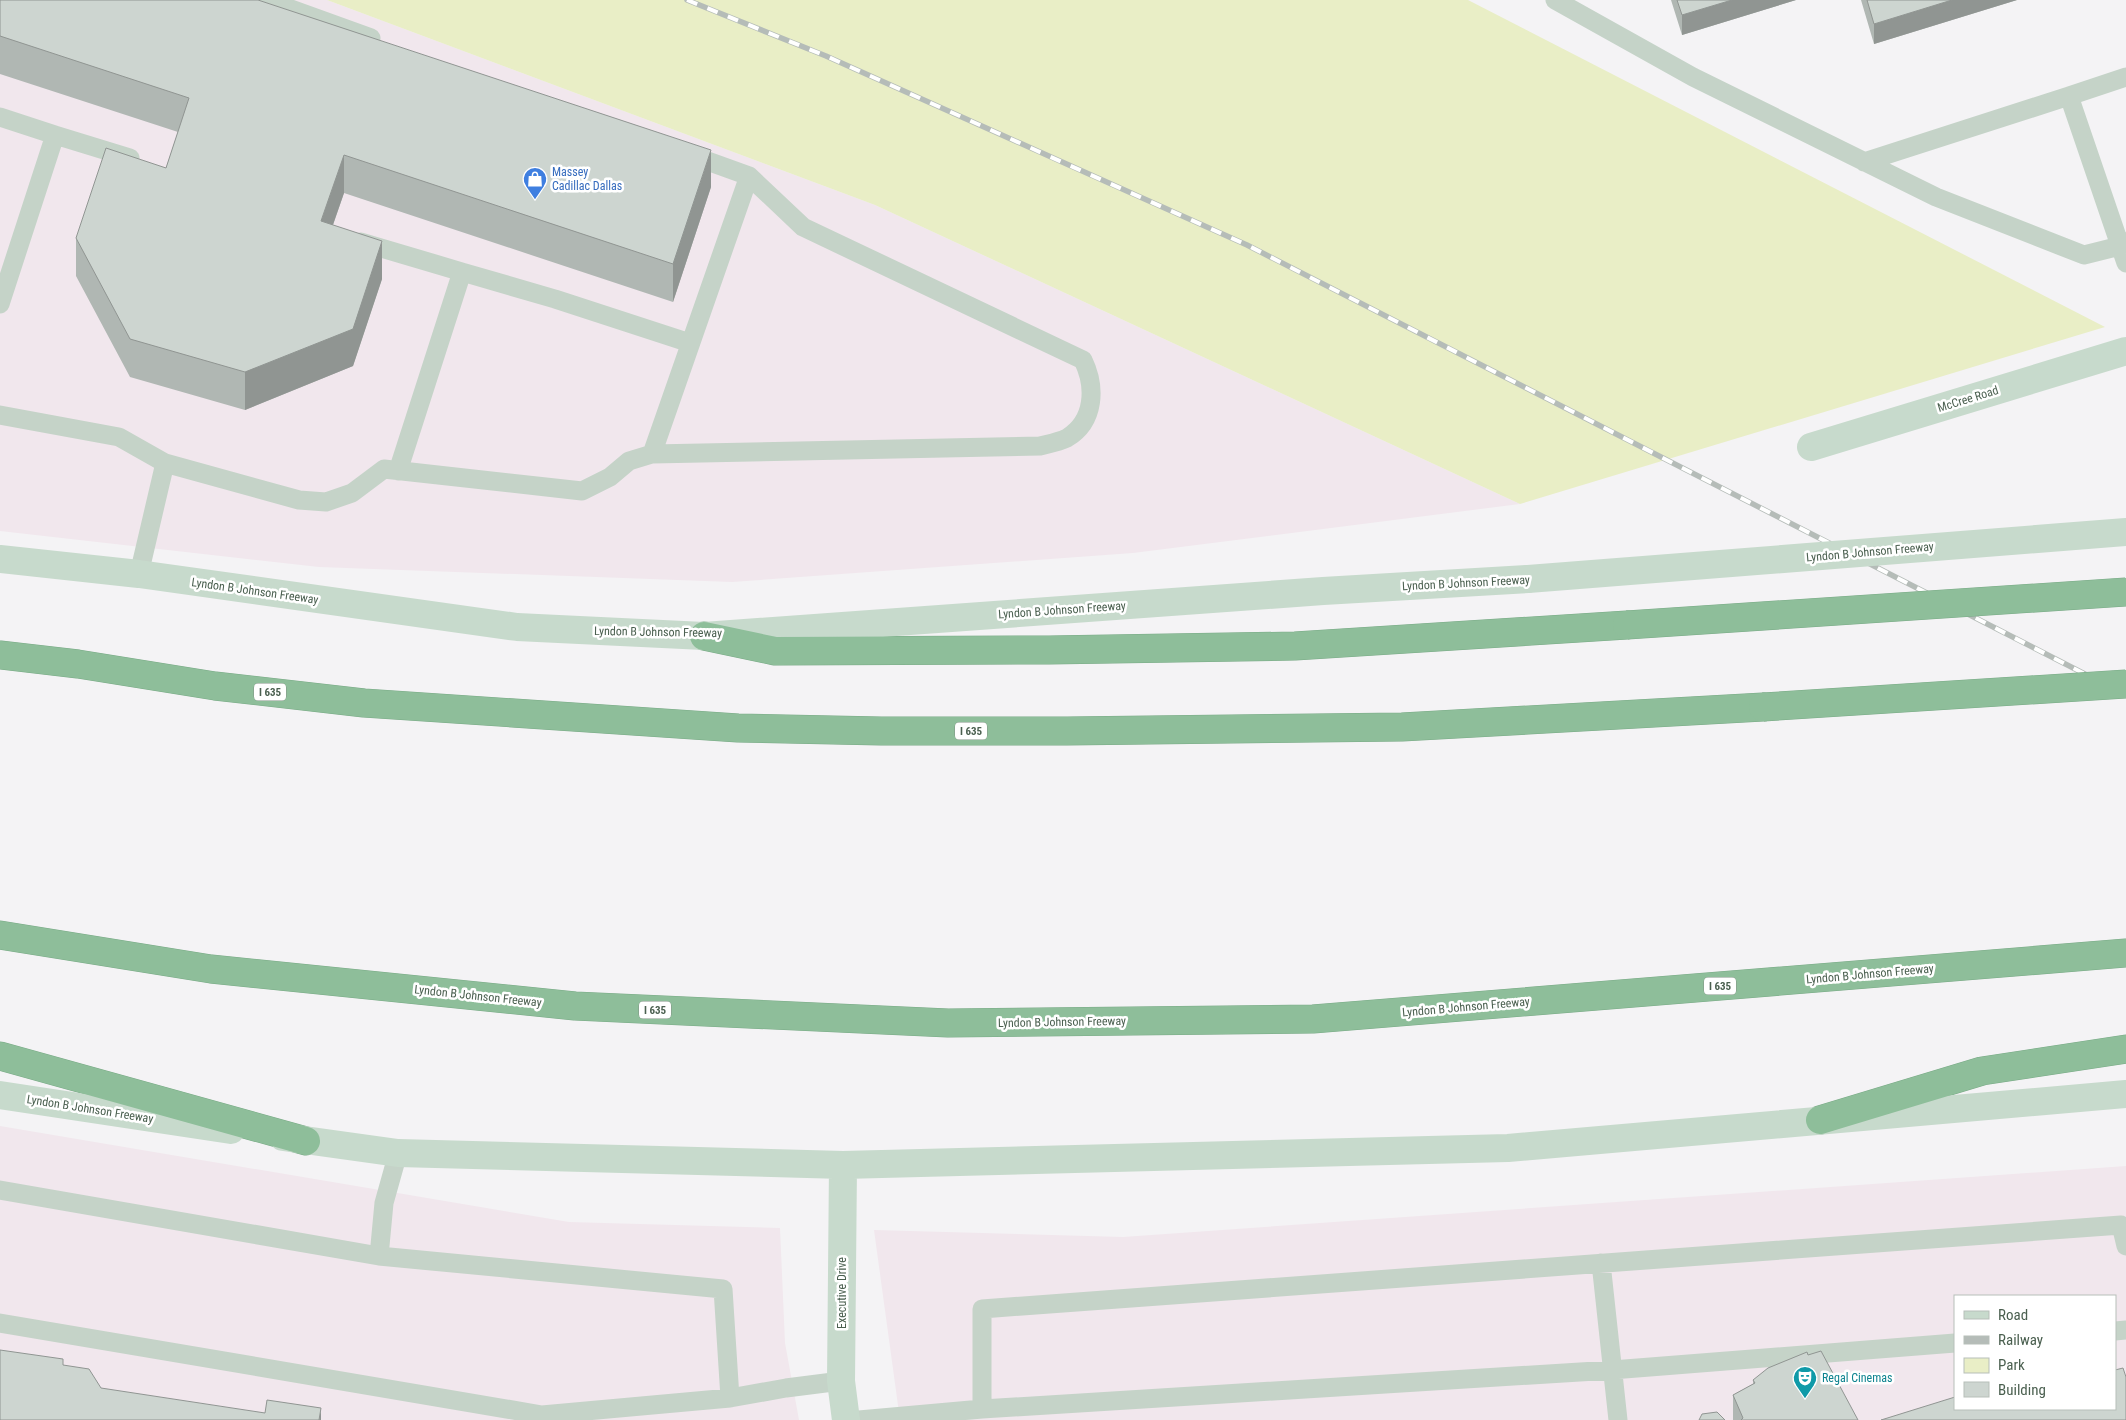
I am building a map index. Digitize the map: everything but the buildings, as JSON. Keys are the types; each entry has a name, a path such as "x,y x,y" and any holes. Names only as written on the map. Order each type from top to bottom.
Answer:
{"highway":[{"path":"704,636 775,651 1049,650 1295,646 2126,592"},
{"name":"I 635","path":"0,655 78,664 215,686 364,703 738,728 989,731 1402,728 2126,684"},
{"name":"Lyndon B Johnson Freeway","path":"0,935 211,968 575,1006 948,1023 1313,1019 2126,953"},
{"path":"1820,1120 1982,1071 2126,1049"},
{"path":"0,1056 306,1141"}],"main road":[{"name":"McCree Road","path":"1811,447 2126,351"},
{"name":"Lyndon B Johnson Freeway","path":"0,559 140,574 517,628 704,636 1313,592 1528,579 2126,532"},
{"name":"Lyndon B Johnson Freeway","path":"0,1095 398,1153 843,1165 1508,1148 2126,1094"},
{"name":"Executive Drive","path":"843,1165 841,1381 846,1420"}],"lane":[{"path":"266,0 387,44"},
{"path":"1554,0 1693,77 1936,197 2084,255 2124,250 2069,96"},
{"path":"1864,162 2126,77"},
{"path":"0,117 141,162"},
{"path":"0,304 55,135"},
{"path":"0,415 119,437 164,463 299,500 326,502 352,493 384,469 582,491 610,477 629,461 652,454 1040,446 1067,438 1086,419 1092,396 1089,373 1083,360 803,227 749,176 674,149"},
{"path":"652,454 749,176"},
{"path":"361,242 555,299 690,343"},
{"path":"398,470 462,272"},
{"path":"140,574 164,463"},
{"path":"379,1256 384,1203 398,1153"},
{"path":"0,1190 379,1256 723,1289 730,1398"},
{"path":"982,1409 982,1309 2120,1225 2126,1246"},
{"path":"1600,1263 1618,1420"},
{"path":"0,1323 541,1417 730,1398 841,1381"},
{"path":"859,1420 941,1416 982,1409 1612,1370 1954,1344"}],"shaded area":[{"path":"0,0 327,0 875,205 1520,504 1133,553 732,582 319,567 0,531"},
{"path":"0,1126 569,1222 780,1228 785,1343 799,1420 0,1420"},
{"path":"2126,1166 2126,1420 900,1420 874,1230 1123,1237"}],"green space":[{"path":"327,0 1468,0 2105,327 1520,504 875,205"}],"railway":[{"path":"687,0 826,56 1247,245 2126,695"}],"place":[{"name":"Massey Cadillac Dallas","path":"535,200"},
{"name":"Regal Cinemas","path":"1805,1399"}]}
